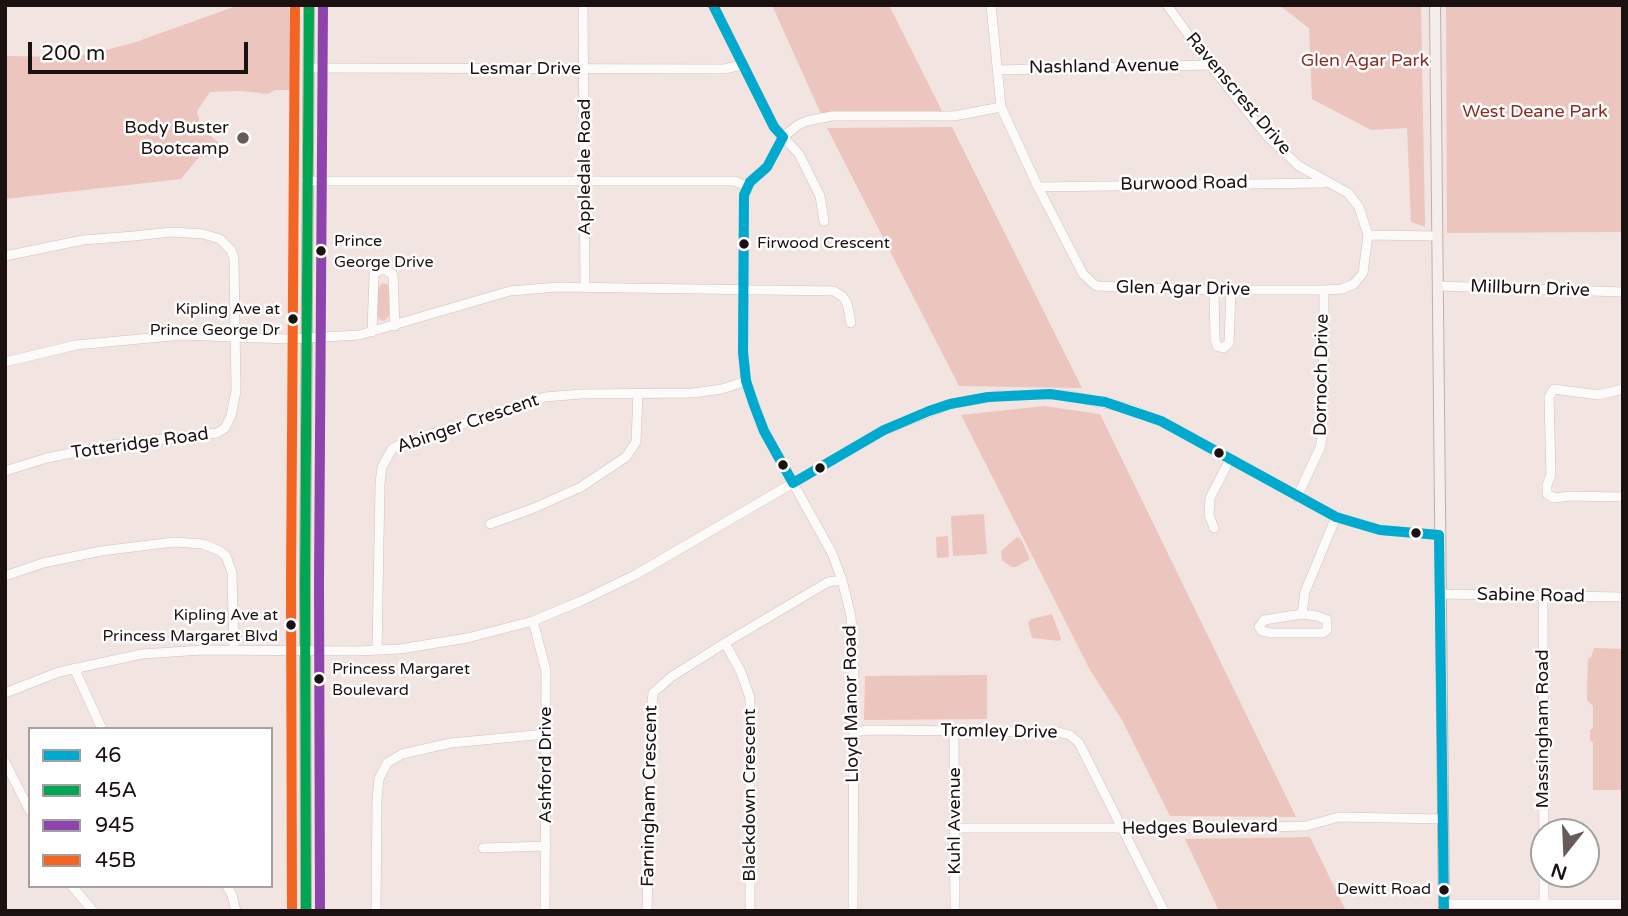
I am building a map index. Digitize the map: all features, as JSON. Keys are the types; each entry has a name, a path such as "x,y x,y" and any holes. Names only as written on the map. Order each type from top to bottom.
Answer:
{"main road":[{"path":"306,911 309,5"},
{"path":"1435,5 1444,907"}],"street":[{"name":"Appledale Road","path":"583,5 585,287"},
{"path":"713,5 774,127 799,154 820,196 824,221"},
{"name":"Glen Agar Drive","path":"991,5 1001,107 1083,274 1096,286 1214,290 1342,289 1354,284 1363,273 1368,235"},
{"name":"Ravenscrest Drive","path":"1167,5 1210,65 1268,137 1299,166 1348,193 1359,207 1368,235"},
{"name":"Lesmar Drive","path":"308,68 724,69 742,65"},
{"name":"Nashland Avenue","path":"998,70 1210,65"},
{"path":"307,181 734,181 747,186 767,167 783,137 798,125 832,116 954,116 1001,107"},
{"name":"Burwood Road","path":"1038,187 1290,181 1330,183"},
{"name":"Lloyd Manor Road","path":"747,186 743,199 746,381 764,431 828,543 842,580 853,634 853,911"},
{"path":"5,256 83,240 172,232 203,234 220,239 231,250 234,259 235,337"},
{"path":"1368,235 1437,236"},
{"path":"372,332 374,274 380,270 386,270 393,275 395,326"},
{"name":"Millburn Drive","path":"1438,286 1623,292"},
{"path":"5,362 76,345 182,335 359,335 510,291 585,287 834,291 844,297 851,323"},
{"path":"1214,290 1215,339 1217,346 1223,348 1229,343 1231,290"},
{"name":"Dornoch Drive","path":"1297,497 1320,448 1323,433 1324,290"},
{"name":"Totteridge Road","path":"5,471 47,458 111,446 217,433 225,428 235,403 235,337"},
{"name":"Abinger Crescent","path":"377,650 380,484 382,467 392,449 545,397 706,392 746,381"},
{"path":"1623,389 1598,395 1554,389 1549,405 1551,475 1547,485 1547,494 1554,498 1623,497"},
{"path":"490,524 534,509 581,486 626,457 632,451 638,433 638,394"},
{"path":"5,693 74,668 142,654 234,650 377,650 448,642 533,621 635,575 906,419 950,404 1019,394 1066,395 1131,410 1177,429 1336,517 1380,530 1439,535"},
{"path":"1214,528 1209,515 1210,498 1230,459"},
{"path":"1302,614 1305,592 1336,517"},
{"path":"5,576 62,558 109,549 174,542 203,544 226,556 232,573 234,650"},
{"name":"Farningham Crescent","path":"647,911 650,715 653,693 671,677 725,643 828,582 842,580"},
{"name":"Sabine Road","path":"1440,594 1623,597"},
{"name":"Massingham Road","path":"1543,596 1544,903"},
{"path":"1302,614 1327,620 1327,630 1323,633 1271,633 1262,631 1259,626 1264,620 1302,614"},
{"name":"Ashford Drive","path":"533,621 546,671 545,911"},
{"name":"Blackdown Crescent","path":"725,643 741,672 750,698 750,911"},
{"path":"74,668 101,727"},
{"name":"Kuhl Avenue","path":"954,731 955,911"},
{"name":"Tromley Drive","path":"854,732 1058,732 1075,738 1164,911"},
{"path":"376,911 377,799 379,779 387,763 402,754 451,743 546,734"},
{"path":"5,762 28,807"},
{"name":"Hedges Boulevard","path":"955,828 1306,826 1339,817 1443,819"},
{"path":"483,848 546,846"},
{"path":"74,888 93,911"},
{"path":"228,888 236,911"},
{"path":"1444,907 1544,903 1623,904"}],"green space":[{"path":"239,5 289,5 290,90 275,90 268,94 210,92 197,111 201,128 218,142 228,155 199,157 181,179 5,199 5,56 65,57 94,53 133,43"},
{"path":"772,5 889,5 943,113 837,111 821,114"},
{"name":"Glen Agar Park","path":"1279,5 1421,5 1425,227 1411,222 1407,128 1371,130 1312,99 1309,28"},
{"name":"West Deane Park","path":"1446,5 1623,5 1623,232 1447,233"},
{"path":"952,127 1082,388 959,386 827,128"},
{"path":"382,283 387,284 389,289 389,316 384,321 378,316 378,289"},
{"path":"1044,406 1100,414 1296,817 1170,816 1122,720 1090,670 961,415"},
{"path":"984,514 987,554 953,556 951,516"},
{"path":"948,536 949,557 937,558 936,537"},
{"path":"1017,537 1021,539 1030,559 1011,567 1002,560 1001,551"},
{"path":"1052,614 1060,641 1032,638 1028,623 1031,619"},
{"path":"1594,648 1623,649 1623,790 1593,790 1593,743 1590,740 1590,730 1593,728 1593,706 1587,700 1587,689 1588,659"},
{"path":"987,675 987,719 864,720 865,676"},
{"path":"1310,837 1346,911 1219,911 1185,839"}],"transit line":[{"name":"45B","path":"292,911 295,5"},
{"name":"45A","path":"306,911 309,5"},
{"name":"945","path":"320,911 323,5"},
{"name":"46","path":"713,5 774,127 783,137"},
{"name":"46","path":"783,137 767,167 750,182 744,195 743,352 746,381 754,405 764,431 793,483"},
{"name":"46","path":"793,483 884,430 929,411 988,397 1050,394 1105,402 1161,421 1336,517 1380,530 1439,535"},
{"name":"46","path":"1439,535 1444,911"}],"place":[{"name":"Body Buster Bootcamp","path":"243,138"},
{"name":"Firwood Crescent","path":"744,244"},
{"name":"Prince George Drive","path":"321,251"},
{"name":"Kipling Ave at Prince George Dr","path":"293,319"},
{"name":"Kipling Ave at Princess Margaret Blvd","path":"291,625"},
{"name":"Princess Margaret Boulevard","path":"319,679"},
{"name":"Dewitt Road","path":"1444,890"}]}
